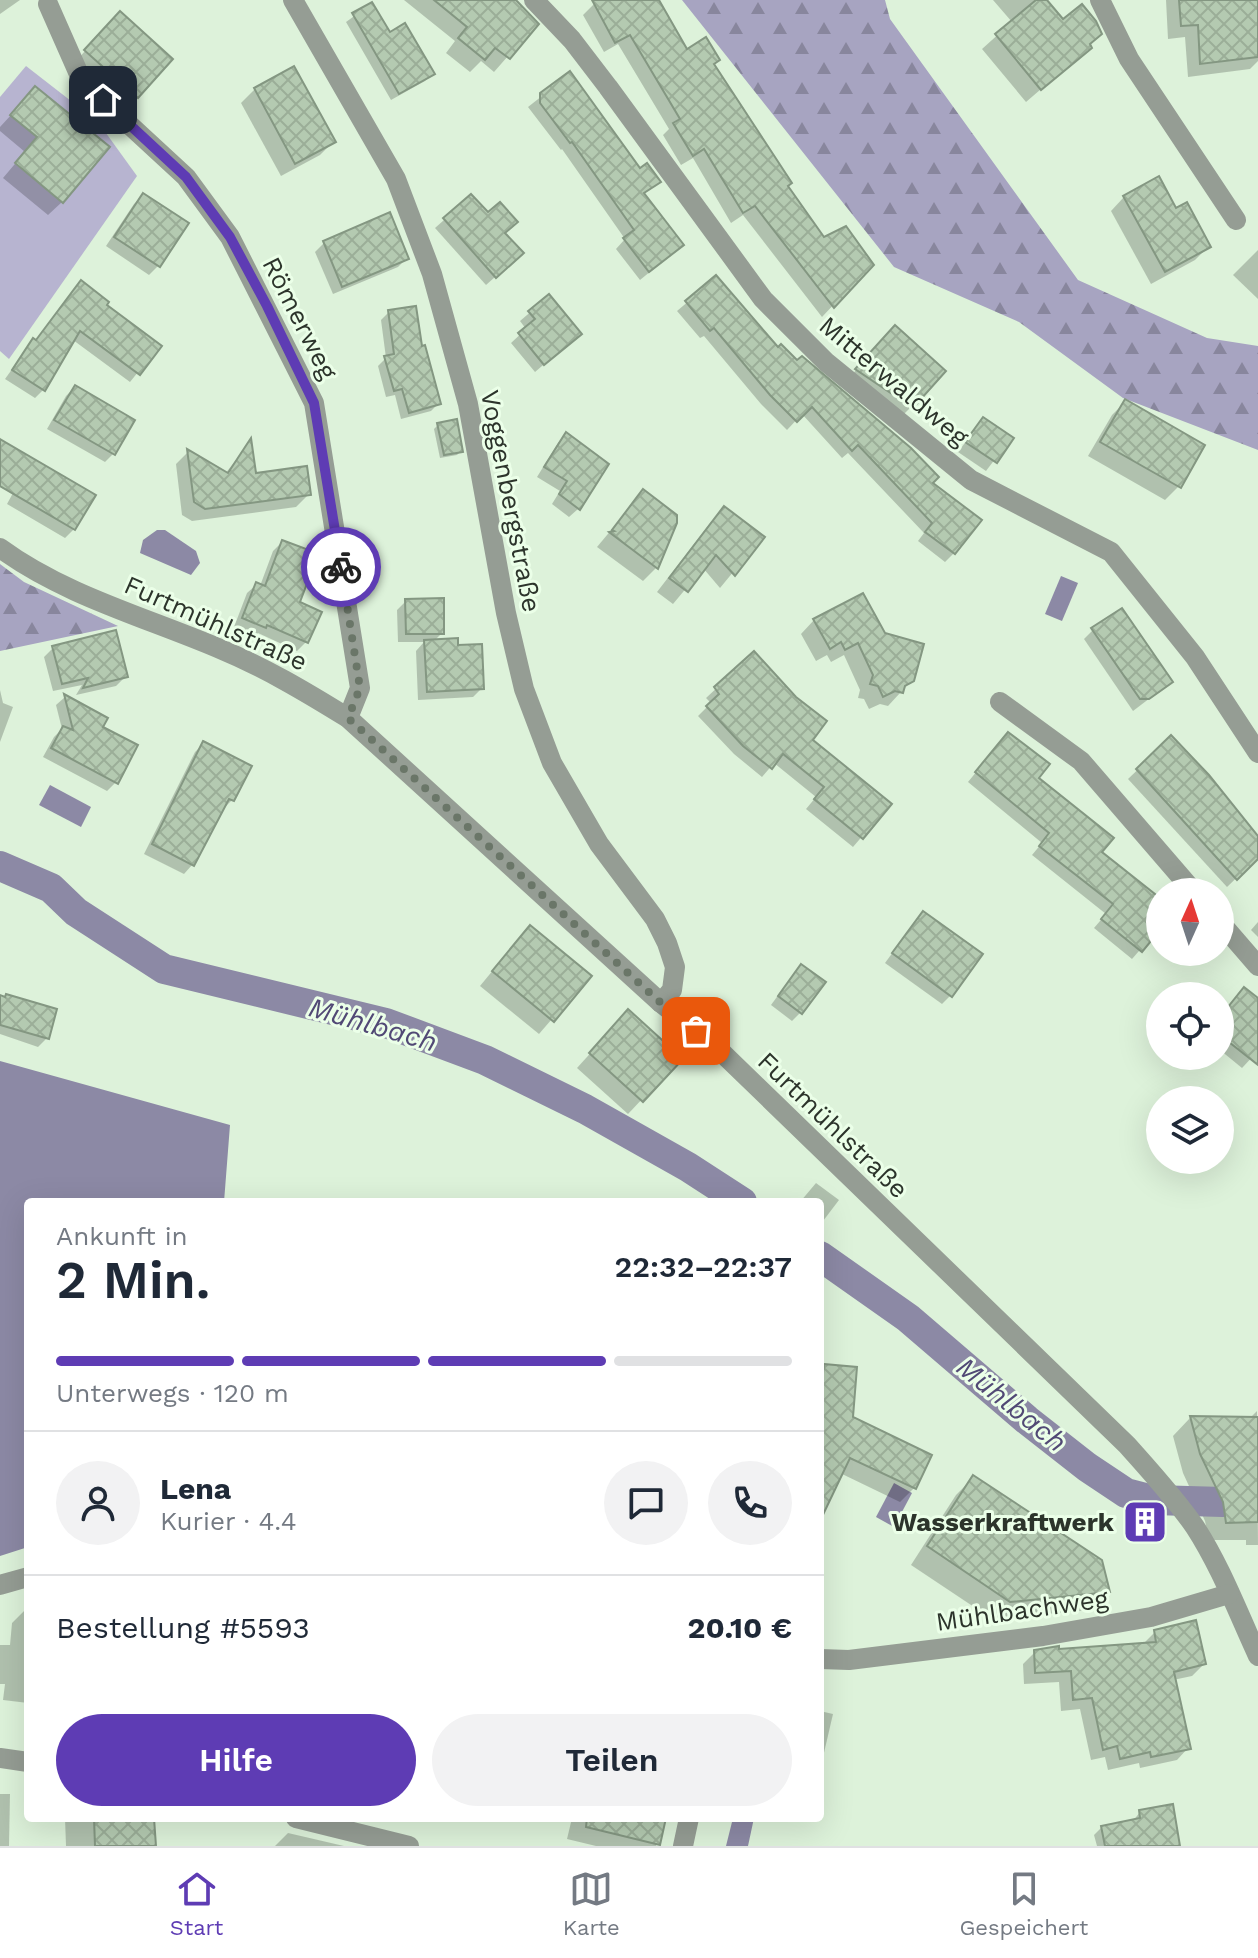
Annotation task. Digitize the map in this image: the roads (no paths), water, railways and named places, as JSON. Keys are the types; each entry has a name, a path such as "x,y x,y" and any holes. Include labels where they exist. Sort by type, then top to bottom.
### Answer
{"street":[{"name":"Voggenbergstraße","path":"293,0 396,179 432,274 468,404 506,613 524,689 552,763 599,844 655,919 667,943 675,967 672,990 661,1003"},
{"name":"Mitterwaldweg","path":"534,0 572,40 608,87 763,299 826,362 971,480 1111,552 1195,657 1258,753"},
{"path":"1100,0 1129,59 1236,220"},
{"name":"Römerweg","path":"48,4 82,81 186,177 230,237 314,403 360,688 348,718"},
{"name":"Furtmühlstraße","path":"0,548 21,564 76,590 241,658 297,686 348,718 661,1003 714,1045 1070,1389 1166,1488 1195,1528 1218,1567 1258,1656"},
{"path":"1000,702 1081,761 1182,878"},
{"path":"1234,938 1258,966"},
{"path":"0,1585 24,1578"},
{"name":"Mühlbachweg","path":"824,1659 849,1660 1043,1636 1151,1617 1229,1594"},
{"path":"0,1758 24,1761"},
{"path":"312,1822 409,1846"},
{"path":"683,1846 688,1822"}],"waterway":[{"name":"Mühlbach","path":"0,866 51,888 76,912 164,969 386,1023 485,1060 585,1109 736,1198"},
{"name":"Mühlbach","path":"824,1259 908,1318 1027,1420 1126,1493 1153,1500 1223,1502"}],"place":[{"name":"Wasserkraftwerk","path":"1145,1522"}]}
